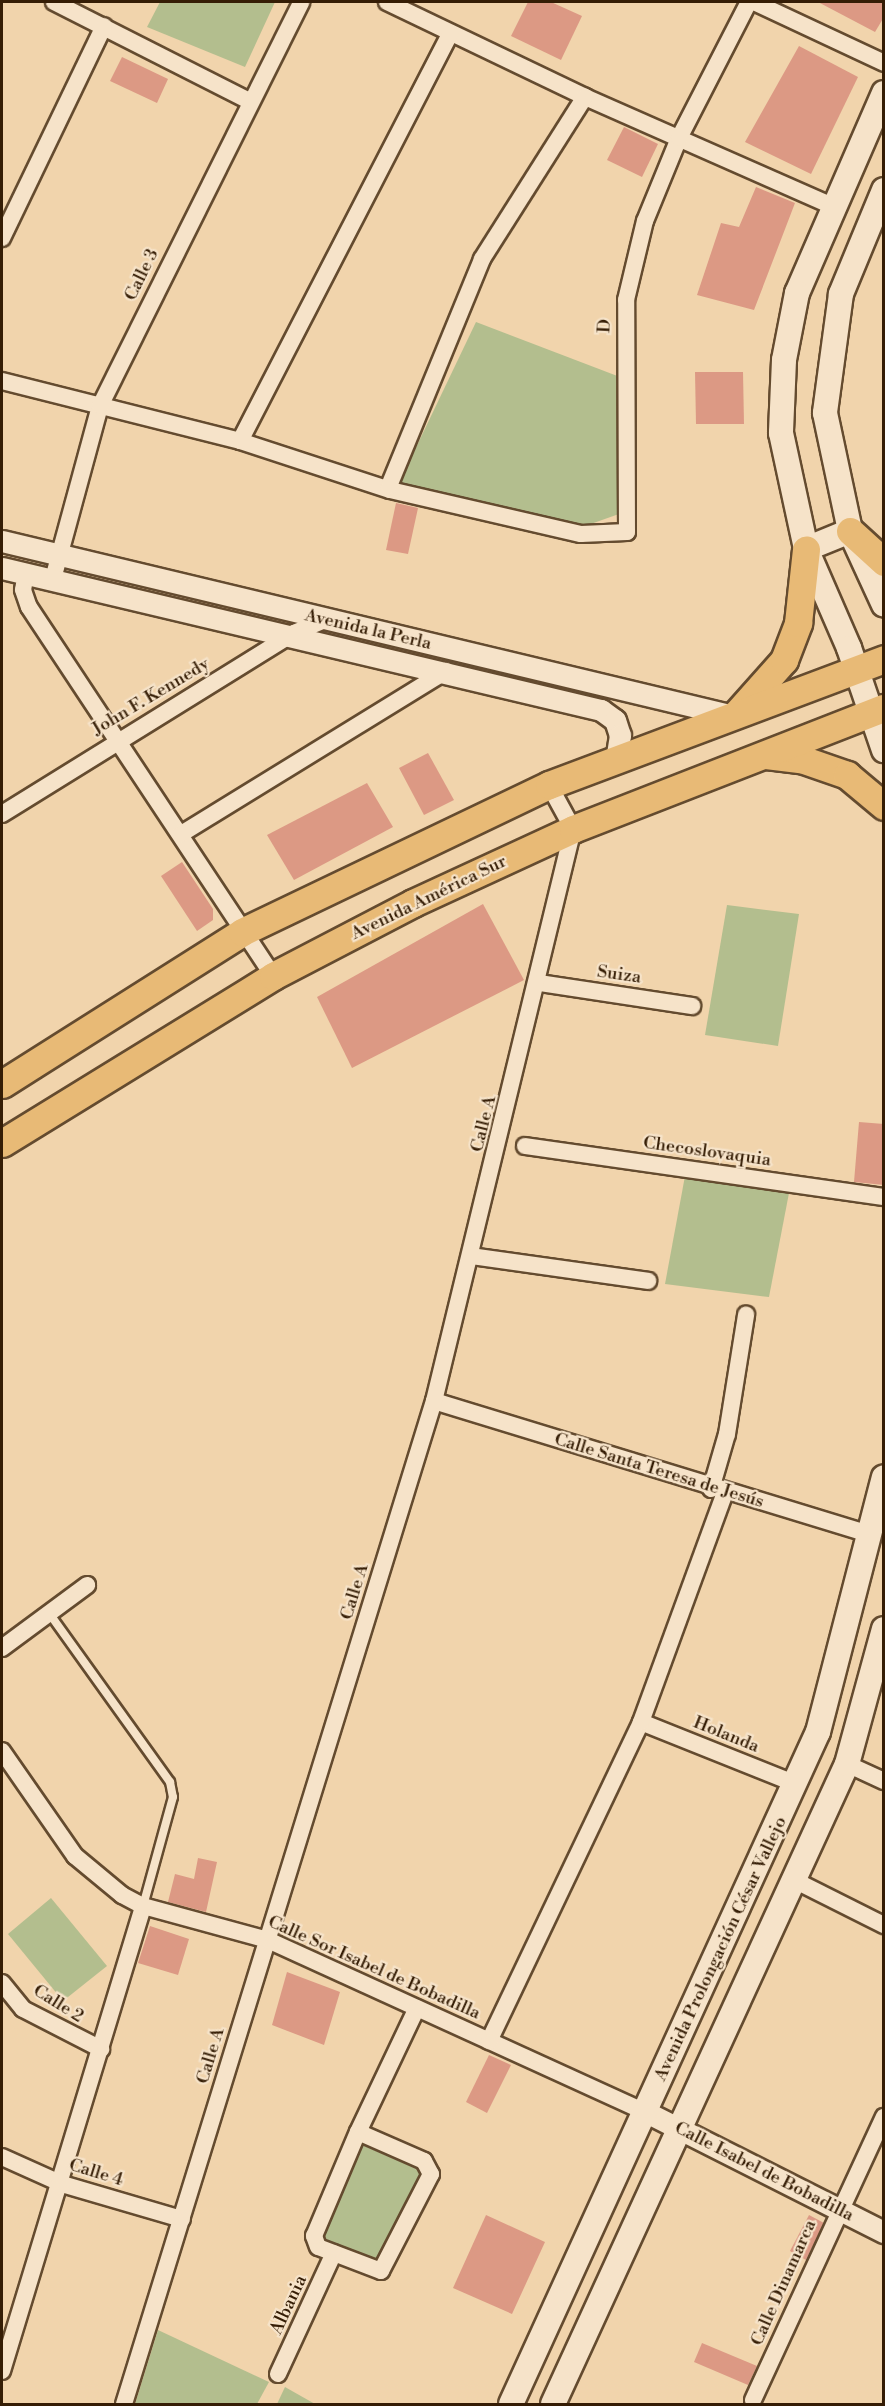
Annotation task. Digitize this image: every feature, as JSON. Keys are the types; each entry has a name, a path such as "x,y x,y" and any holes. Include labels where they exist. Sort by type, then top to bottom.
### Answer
{"main road":[{"path":"884,93 832,206 797,293 784,360 781,434 806,549 856,668 878,710 884,750"},
{"path":"884,190 841,294 830,350 825,413 850,531 884,605"},
{"path":"806,549 850,531"},
{"path":"850,531 884,562"},
{"path":"734,716 784,660 798,624 806,549"},
{"path":"2,1084 242,932 549,785 884,659"},
{"name":"Avenida América Sur","path":"2,1143 273,976 573,829 878,710"},
{"path":"761,754 801,759 847,775 884,806"},
{"name":"Avenida Prolongación César Vallejo","path":"511,2404 818,1732 876,1537 884,1477"},
{"name":"Avenida Prolongación César Vallejo","path":"553,2404 681,2130 847,1764 884,1629"}],"street":[{"path":"54,2 249,101"},
{"name":"Calle 3","path":"52,579 100,406 249,101 301,2"},
{"path":"387,2 585,97 832,206"},
{"path":"752,2 884,63"},
{"name":"D","path":"389,486 581,534 626,533 628,525 626,300 645,221 679,138 752,2"},
{"path":"2,238 105,26"},
{"path":"240,441 451,33"},
{"path":"2,381 240,441 389,486 482,259 585,97"},
{"name":"Avenida la Perla","path":"2,541 734,716"},
{"name":"Avenida la Perla","path":"2,568 294,633 601,710 615,720 620,735 616,760"},
{"path":"26,573 23,590 29,607 273,976"},
{"name":"John F. Kennedy","path":"2,814 117,740 294,633 325,620"},
{"path":"181,834 446,671"},
{"path":"549,785 573,829"},
{"name":"Calle A","path":"124,2404 434,1401 540,983 573,829"},
{"name":"Suiza","path":"540,983 692,1006"},
{"name":"Checoslovaquia","path":"525,1146 884,1197"},
{"path":"471,1256 648,1281"},
{"path":"489,2041 641,1722 718,1491 746,1315"},
{"name":"Calle Santa Teresa de Jesús","path":"434,1401 718,1491 876,1537"},
{"path":"2,1648 87,1585"},
{"name":"Holanda","path":"641,1722 796,1784"},
{"name":"Calle Sor Isabel de Bobadilla","path":"2,1751 75,1856 143,1906 268,1940 646,2112"},
{"path":"847,1764 884,1781"},
{"path":"794,1880 884,1925"},
{"path":"2,2371 62,2184 143,1906"},
{"name":"Calle 2","path":"2,1983 23,2009 101,2049"},
{"path":"358,2132 424,2161 431,2174 381,2271 318,2247 314,2236 358,2132 417,2008"},
{"name":"Calle Isabel de Bobadilla","path":"646,2112 837,2212 884,2232"},
{"name":"Calle Dinamarca","path":"753,2400 837,2212 884,2117"},
{"name":"Calle 4","path":"2,2157 62,2184 182,2219"},
{"name":"Albania","path":"278,2374 334,2253"}],"lane":[{"path":"49,1613 170,1782 173,1797 143,1906"}],"green space":[{"path":"160,2 275,2 245,67 147,27"},
{"path":"476,322 620,377 619,514 585,526 570,525 399,483"},
{"path":"727,905 799,914 778,1046 705,1035"},
{"path":"685,1176 789,1193 769,1297 665,1284"},
{"path":"51,1898 107,1966 63,2001 8,1934"},
{"path":"360,2144 422,2171 381,2262 322,2238"},
{"path":"158,2330 269,2382 257,2404 135,2404"},
{"path":"285,2387 315,2404 277,2404"}],"building":[{"path":"528,2 551,2 582,16 561,60 511,36"},
{"path":"818,2 884,2 884,17 875,32"},
{"path":"799,46 858,77 811,174 745,142"},
{"path":"122,57 168,79 157,103 110,81"},
{"path":"624,127 658,144 642,177 607,160"},
{"path":"756,187 795,203 754,310 697,295 721,223 739,227"},
{"path":"695,372 743,372 744,424 696,424"},
{"path":"396,503 418,508 408,554 386,550"},
{"path":"428,753 454,800 424,815 399,768"},
{"path":"367,783 393,827 294,880 267,835"},
{"path":"182,862 213,909 213,920 197,931 161,876"},
{"path":"483,904 524,980 352,1068 317,997"},
{"path":"859,1122 884,1124 884,1185 854,1182"},
{"path":"198,1858 217,1862 206,1912 168,1902 175,1874 194,1879"},
{"path":"150,1926 189,1939 178,1975 138,1963"},
{"path":"287,1972 340,1992 324,2045 272,2025"},
{"path":"489,2055 511,2065 487,2113 466,2102"},
{"path":"486,2215 545,2242 512,2314 453,2288"},
{"path":"809,2215 824,2223 806,2260 790,2251"},
{"path":"702,2343 757,2366 748,2385 694,2362"}]}
